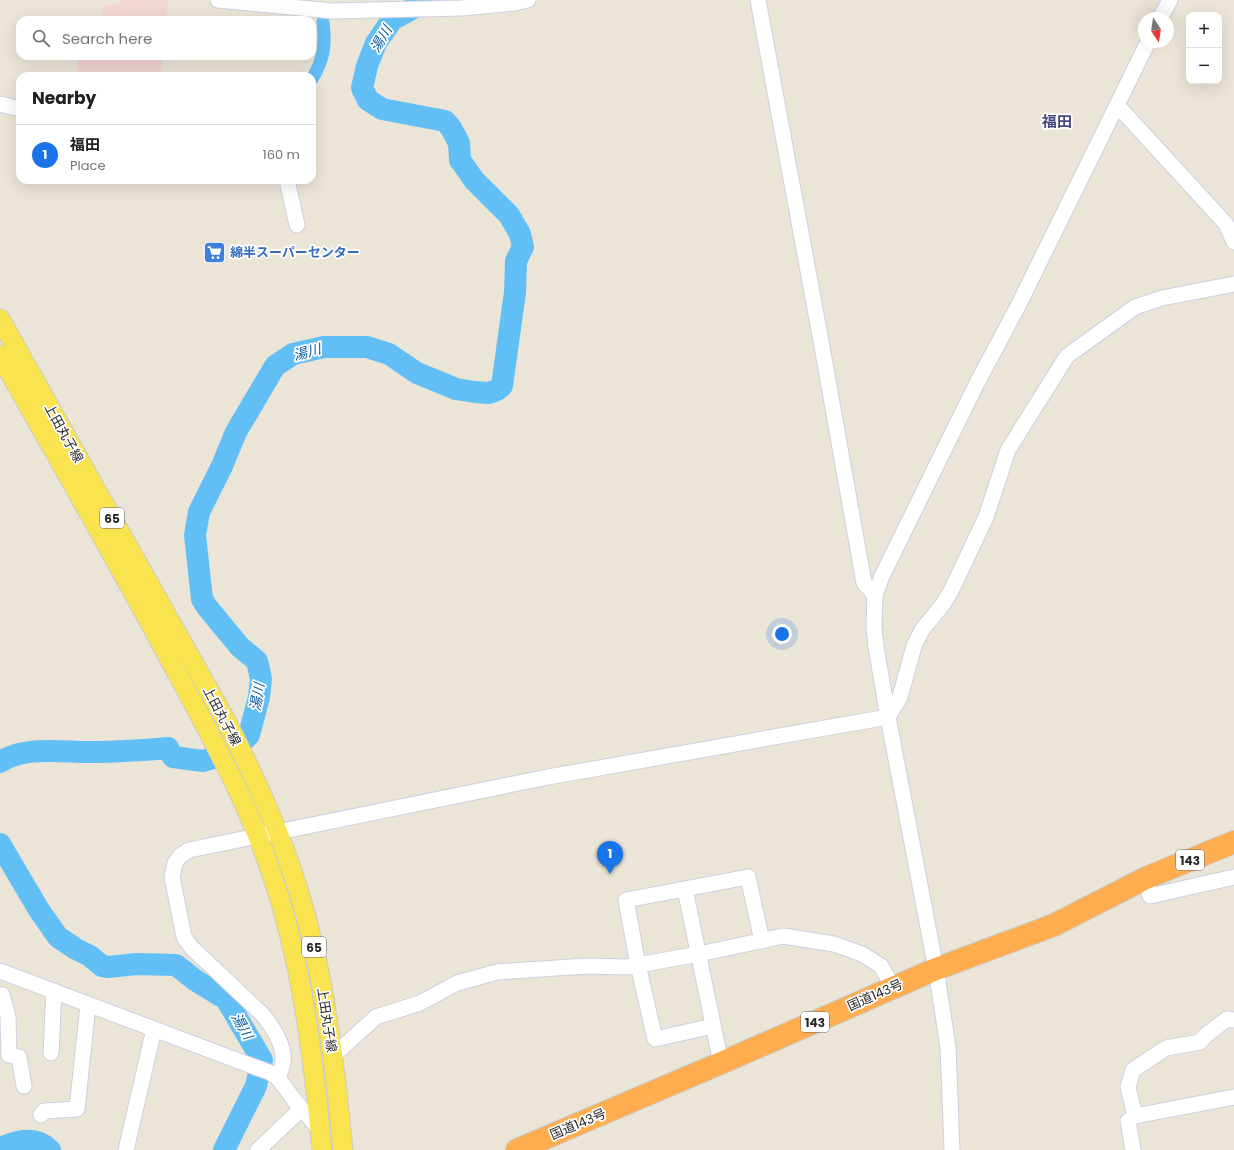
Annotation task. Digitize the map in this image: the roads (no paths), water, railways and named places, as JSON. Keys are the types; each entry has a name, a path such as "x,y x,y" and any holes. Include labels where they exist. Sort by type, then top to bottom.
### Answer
{"highway":[{"name":"国道143号","path":"516,1150 721,1063 936,969 1054,925 1146,878 1234,842"}],"main road":[{"name":"上田丸子線","path":"0,319 224,717 244,755 277,832 292,871 310,932 319,971 333,1056 343,1150"},
{"name":"上田丸子線","path":"0,355 139,602 207,728 243,799 258,836 279,895 300,981 310,1042 322,1150"}],"street":[{"path":"218,0 332,11 462,8 514,3 528,0"},
{"path":"758,0 864,583 875,595"},
{"path":"1163,12 1170,0"},
{"path":"952,1150 948,1047 936,969 876,647 874,626 875,595 882,576 969,399 1018,306 1145,48"},
{"path":"0,104 16,108"},
{"path":"1117,105 1226,224 1234,242"},
{"path":"288,184 298,225"},
{"path":"274,1075 283,1062 281,1047 273,1028 263,1015 190,947 184,937 172,877 175,863 180,856 189,850 548,777 888,717 900,697 914,646 922,630 943,604 951,591 986,517 1008,450 1067,356 1135,307 1162,298 1234,284"},
{"path":"713,1026 655,1039 638,964 626,900 748,877 762,941"},
{"path":"1146,878 1150,896 1234,877"},
{"path":"685,889 721,1063"},
{"path":"333,1056 376,1017 420,1003 457,983 497,972 586,966 627,966 699,954 784,936 834,944 862,954 881,966 893,987"},
{"path":"0,971 274,1075 320,1130"},
{"path":"51,1053 54,991"},
{"path":"0,994 2,995 8,1016 9,1055 19,1057 24,1086"},
{"path":"41,1115 44,1111 77,1109 88,1005"},
{"path":"1135,1116 1128,1087 1134,1070 1166,1048 1200,1042 1206,1035 1227,1019 1234,1020"},
{"path":"126,1150 154,1029"},
{"path":"1133,1150 1128,1121 1135,1116 1234,1097"},
{"path":"258,1150 302,1109"}],"waterway":[{"name":"湯川","path":"0,762 22,753 46,751 103,752 168,748 173,757 203,761 231,753 249,735 259,697 261,679 257,661 240,647 202,599 195,535 199,512 222,466 236,432 275,366 293,354 324,347 367,347 389,354 417,373 456,389 489,393 502,386 515,292 516,261 523,247 520,234 509,215 474,180 460,160 459,143 451,128 445,121 382,109 368,100 362,88 367,66 376,43 392,20 428,0"},
{"path":"316,72 322,58 324,45 323,22"},
{"name":"湯川","path":"0,844 39,910 58,937 90,956 102,966 109,967 136,964 176,965 195,980 226,999 262,1060 256,1086 224,1150"},
{"name":"湯川","path":"0,1148 13,1143 32,1141 38,1142 50,1150"}],"place":[{"name":"綿半スーパーセンター","path":"214,252"},
{"name":"福田","path":"610,874"}],"district":[{"name":"福田","path":"1057,121"}]}
